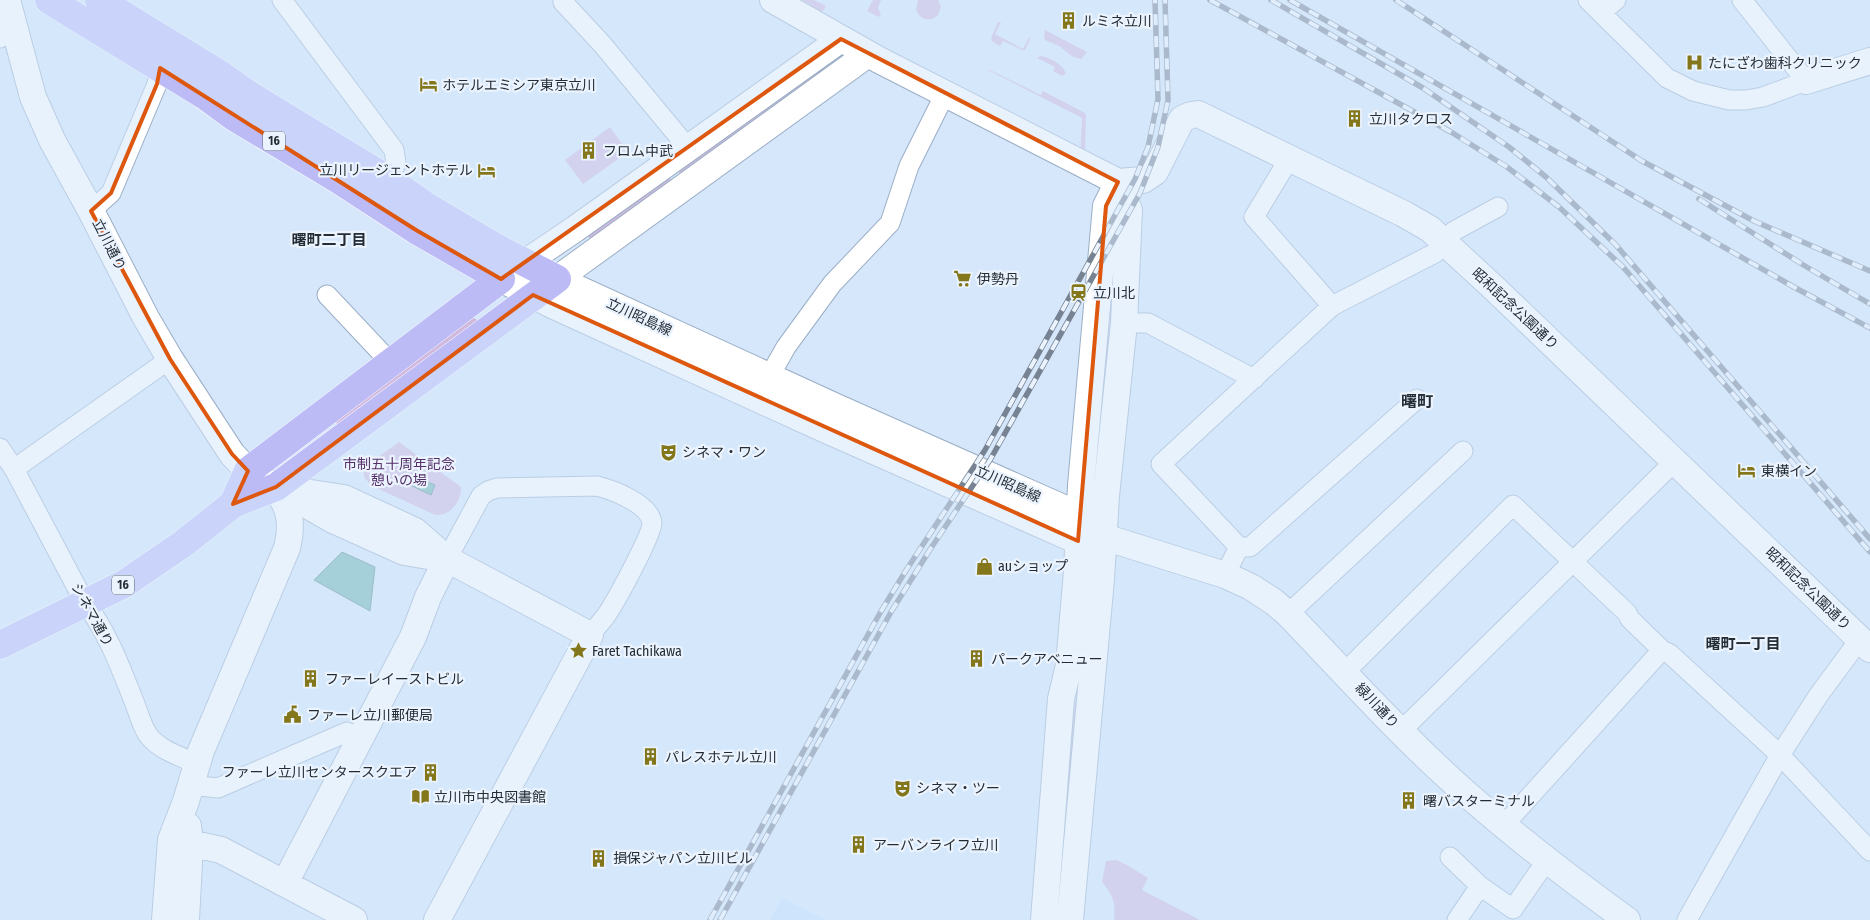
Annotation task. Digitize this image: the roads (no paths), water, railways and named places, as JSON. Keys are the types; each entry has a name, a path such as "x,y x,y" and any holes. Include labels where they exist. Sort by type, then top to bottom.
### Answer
{"main road":[{"name":"16","path":"0,645 124,584 184,543 233,504 276,488 556,279 426,206 389,180 251,96 222,75 166,57 49,0"},
{"name":"16","path":"99,0 166,57 416,230 502,279 248,471 233,504"}],"street":[{"name":"立川通り","path":"8,0 6,32 52,140 92,211 146,318 170,359 227,447 248,471 333,520 404,552 446,559 590,635"},
{"path":"282,0 394,150 396,163 389,180"},
{"path":"564,0 563,2 602,44 688,148"},
{"path":"773,0 868,54 1118,182 1129,210 1124,323 1106,496 1091,702 1070,920"},
{"path":"1594,6 1616,0"},
{"path":"1742,0 1806,81"},
{"path":"1594,6 1667,78 1693,91 1729,100 1763,97 1870,61"},
{"path":"502,279 841,39"},
{"path":"556,279 868,54"},
{"path":"92,211 112,193 157,84 166,57"},
{"path":"769,377 786,347 832,284 890,224 909,166 945,94"},
{"name":"昭和記念公園通り","path":"1118,182 1144,180 1155,172 1182,119 1198,114 1404,214 1430,229 1865,644"},
{"path":"1289,159 1254,217 1332,306"},
{"path":"1044,920 1061,700 1069,665 1079,515 1106,206 1118,182"},
{"path":"1417,399 1250,547 1239,547 1161,464 1332,306 1435,253 1454,231 1498,207"},
{"name":"立川昭島線","path":"502,279 533,296 850,441 1078,541"},
{"name":"立川昭島線","path":"556,279 769,377 1079,515 1104,537"},
{"path":"327,295 391,363"},
{"path":"1124,323 1148,324 1254,379"},
{"path":"14,468 170,359"},
{"name":"シネマ通り","path":"0,448 14,468 85,603 97,619 147,734 166,749 191,783 218,788 347,732 360,739"},
{"path":"1288,614 1463,450"},
{"path":"1401,731 1675,461"},
{"path":"285,883 413,637 428,597 446,559 481,496 497,488 597,486 611,489 643,507 649,515 652,523 646,541 606,616 590,635 438,920"},
{"path":"186,920 173,901 180,841 191,783 290,534 290,517 285,502 276,488"},
{"path":"1345,672 1513,505 1627,613 1630,619 1662,650 1670,654 1780,755 1868,846"},
{"path":"1078,541 1104,537"},
{"name":"緑川通り","path":"1104,537 1225,575 1251,587 1274,602 1450,779 1547,860 1628,920"},
{"path":"1225,575 1239,547"},
{"path":"1687,920 1780,755 1818,696 1865,644"},
{"path":"1504,825 1662,650"},
{"path":"180,841 221,850 354,920"},
{"path":"1450,857 1515,916 1547,860"},
{"path":"1457,920 1480,886"}],"railway":[{"path":"710,920 880,613 985,450 1135,179 1148,147 1158,99 1155,0"},
{"path":"720,920 891,612 990,460 1140,193 1158,147 1168,100 1165,0"},
{"path":"1210,0 1451,132 1507,167 1559,207 1623,267 1870,552"},
{"path":"1271,0 1423,88 1509,147 1546,177 1615,244 1870,539"},
{"path":"1290,0 1792,286 1870,328"},
{"path":"1396,0 1642,161 1754,221 1870,271"},
{"path":"1699,199 1805,266 1870,304"}],"place":[{"name":"ルミネ立川","path":"1068,21"},
{"name":"たにざわ歯科クリニック","path":"1694,63"},
{"name":"ホテルエミシア東京立川","path":"428,85"},
{"name":"立川タクロス","path":"1355,119"},
{"name":"フロム中武","path":"589,151"},
{"name":"立川リージェントホテル","path":"487,170"},
{"name":"伊勢丹","path":"963,279"},
{"name":"立川北","path":"1079,293"},
{"name":"シネマ・ワン","path":"668,452"},
{"name":"東横イン","path":"1747,471"},
{"name":"auショップ","path":"984,566"},
{"name":"Faret Tachikawa","path":"578,651"},
{"name":"パークアベニュー","path":"977,659"},
{"name":"ファーレイーストビル","path":"311,679"},
{"name":"ファーレ立川郵便局","path":"293,715"},
{"name":"パレスホテル立川","path":"651,757"},
{"name":"ファーレ立川センタースクエア","path":"431,772"},
{"name":"シネマ・ツー","path":"902,788"},
{"name":"立川市中央図書館","path":"420,797"},
{"name":"曙バスターミナル","path":"1409,801"},
{"name":"アーバンライフ立川","path":"859,845"},
{"name":"損保ジャパン立川ビル","path":"599,858"}],"district":[{"name":"曙町二丁目","path":"329,240"},
{"name":"曙町","path":"1417,401"},
{"name":"曙町一丁目","path":"1743,644"}],"park label":[{"name":"市制五十周年記念 憩いの場","path":"399,472"}]}
